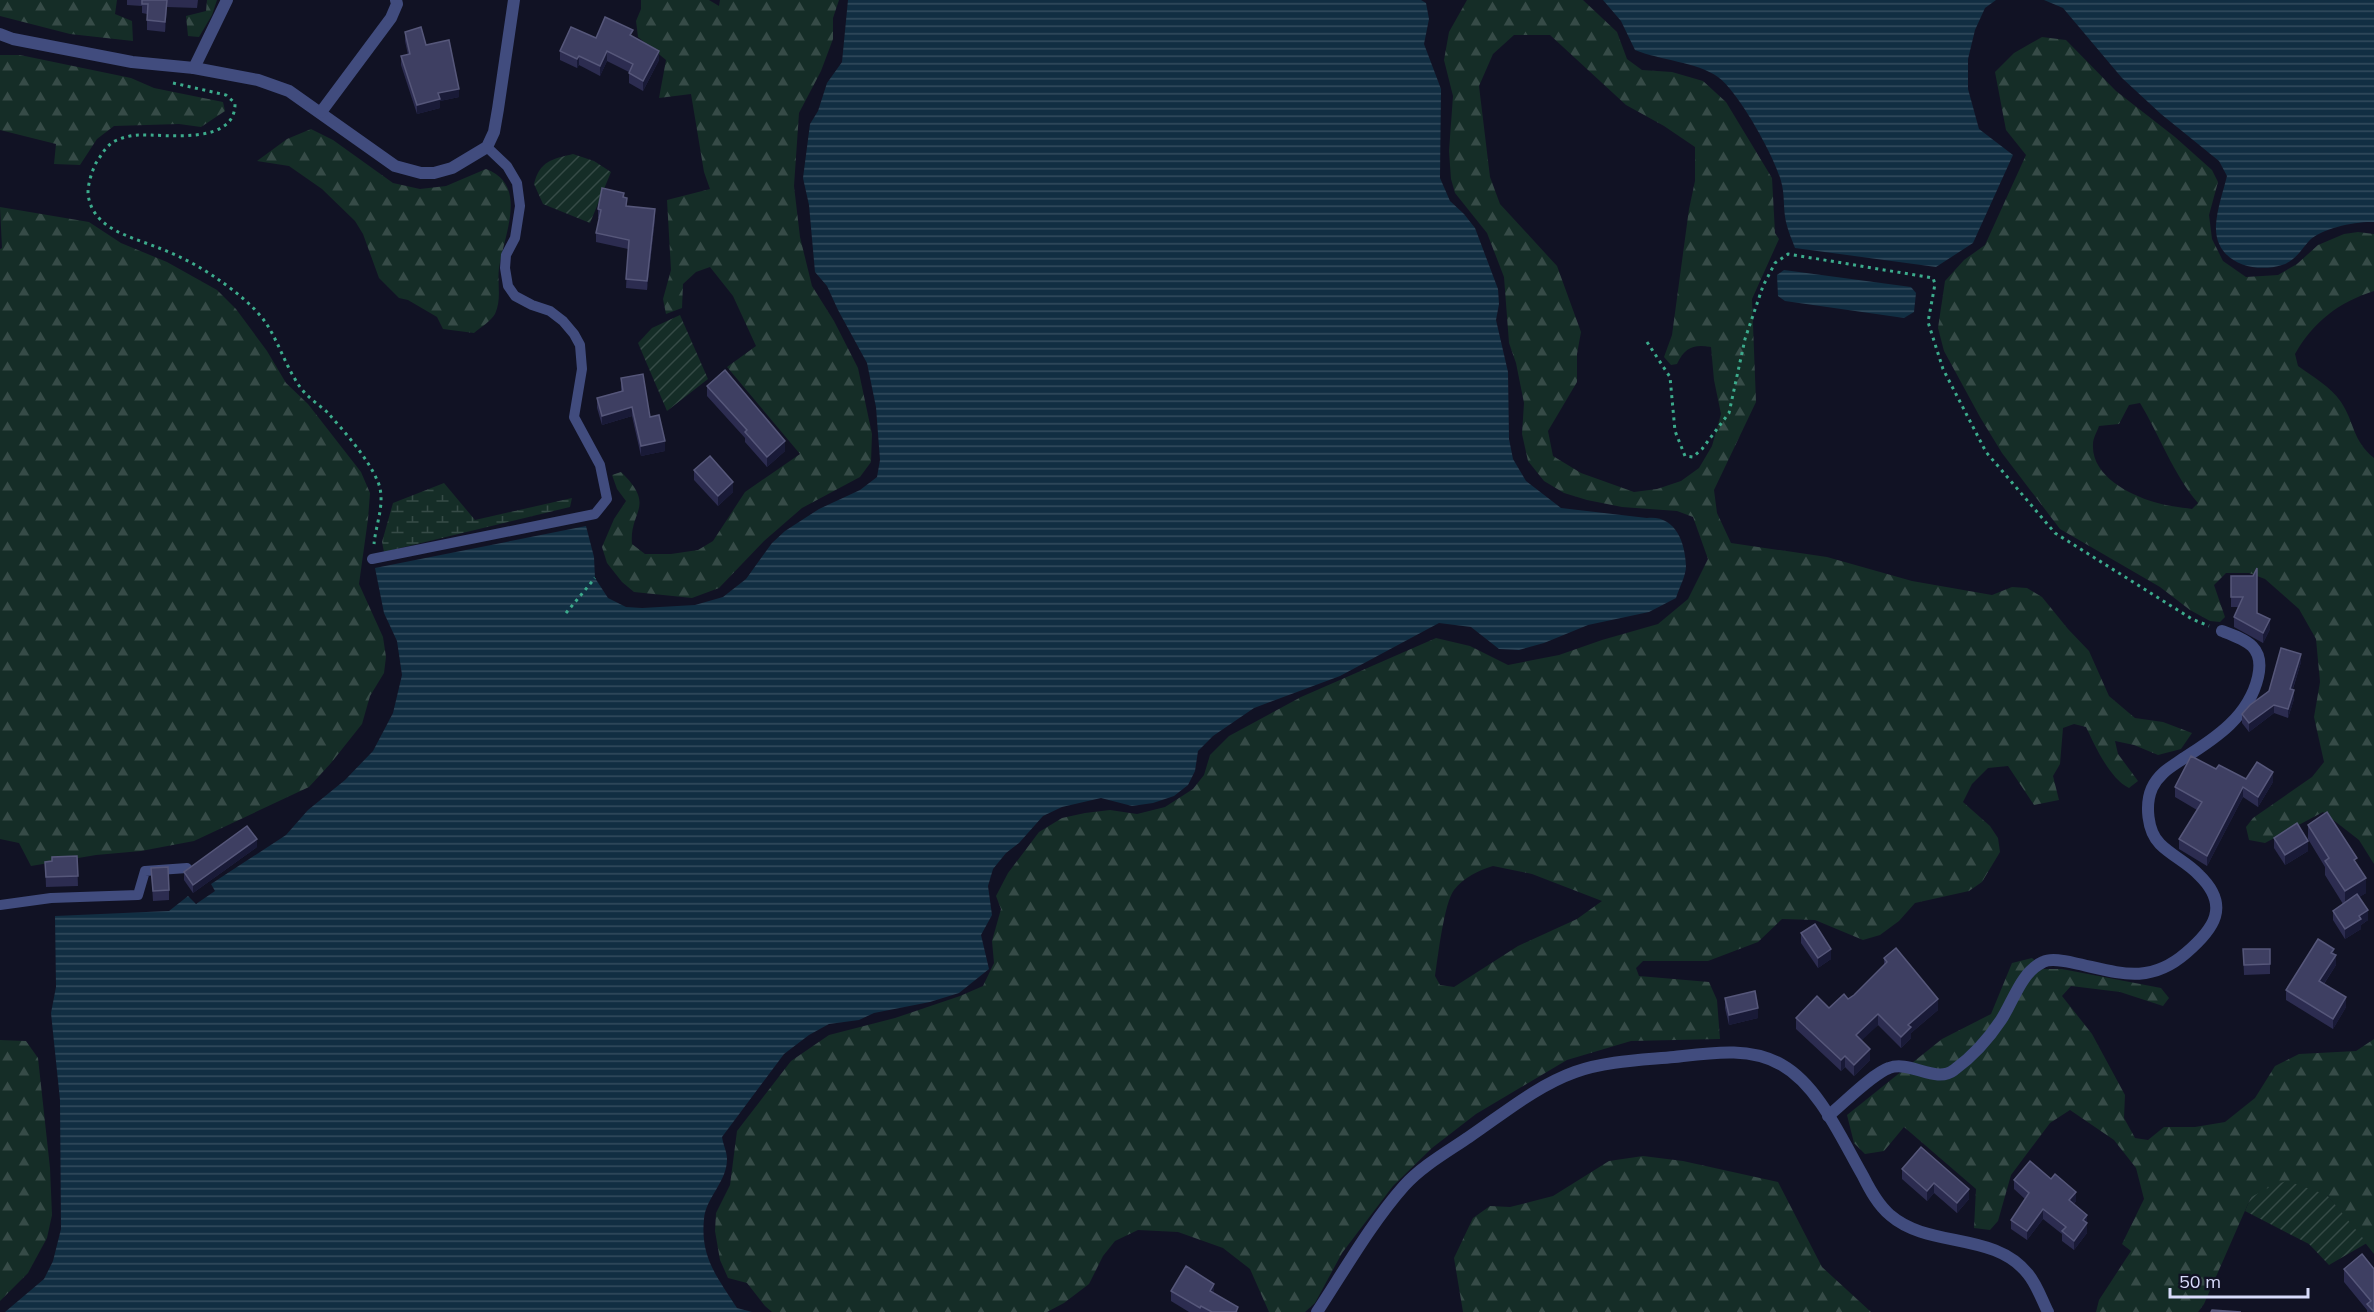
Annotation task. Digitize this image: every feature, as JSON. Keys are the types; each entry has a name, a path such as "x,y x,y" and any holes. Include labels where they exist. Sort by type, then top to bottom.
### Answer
{"street":[{"path":"194,68 226,0"},
{"path":"321,112 391,18 397,4 396,0"},
{"path":"0,34 13,39 132,62 230,74 279,87 321,112 395,166 421,173 434,173 452,168 487,147 494,132 514,0"},
{"path":"1828,1116 1889,1068 1907,1065 1936,1074 1952,1072 1970,1056 2000,1021 2028,973 2044,962 2063,961 2133,975 2151,974 2183,956 2215,921 2217,908 2210,889 2200,875 2158,842 2151,827 2148,807 2151,790 2159,774 2215,739 2247,708 2255,691 2260,666 2257,650 2244,639 2222,631"},
{"path":"1317,1312 1390,1203 1406,1184 1517,1104 1553,1081 1577,1071 1644,1059 1706,1053 1758,1055 1782,1064 1811,1091 1876,1200 1889,1215 1905,1226 1928,1234 1974,1243 1999,1251 2017,1263 2029,1275 2048,1312"}],"lane":[{"path":"372,560 595,514 606,499 600,465 573,417 582,369 580,345 563,321 550,311 515,296 508,286 505,268 506,255 515,238 520,206 517,183 507,166 487,147"},
{"path":"0,906 51,898 138,895 145,872 188,868"}],"path":[{"path":"173,83 226,95 235,103 235,112 229,121 203,135 137,135 116,140 104,149 92,170 88,193 92,206 99,219 120,234 160,248 198,266 220,281 265,322 302,389 351,441 377,482 382,500 372,560"},
{"path":"1647,342 1670,377 1675,431 1685,456 1693,457 1730,412 1745,339 1763,286 1775,263 1781,258 1788,254 1933,278 1935,284 1928,322 1943,369 1986,452 2055,533 2192,619 2222,631"},
{"path":"566,613 595,578"}],"green space":[{"path":"0,0 117,0 115,14 132,21 133,41 70,34 0,16"},
{"path":"207,0 217,0 212,15 199,37 188,36 186,16 206,11"},
{"path":"641,0 709,0 719,6 720,0 839,0 833,18 833,39 821,71 799,113 794,186 800,237 812,286 834,321 858,368 872,434 871,462 860,477 802,508 764,541 719,588 692,598 634,592 622,582 607,563 602,547 614,519 626,501 617,489 612,475 621,472 632,484 640,501 632,533 632,544 645,554 671,554 698,550 713,541 745,492 800,454 727,367 756,346 733,296 710,267 696,272 683,284 682,308 666,314 663,299 671,270 667,200 710,189 704,172 691,94 659,98 666,60 638,37 636,21 641,9"},
{"path":"1467,0 1583,0 1617,32 1627,59 1642,70 1672,72 1703,81 1726,102 1772,178 1775,233 1779,239 1752,299 1756,402 1714,490 1717,513 1731,543 1827,557 1912,581 1992,595 2012,587 2027,588 2042,597 2089,651 2109,696 2135,718 2163,722 2192,733 2181,749 2158,755 2134,745 2115,741 2118,754 2138,781 2129,788 2109,770 2086,727 2074,724 2063,728 2060,764 2053,776 2059,800 2034,805 2008,766 1988,768 1972,784 1963,802 1990,826 1998,838 2000,852 1982,882 1969,891 1915,903 1899,921 1880,935 1863,940 1815,920 1782,919 1758,942 1708,961 1643,961 1636,968 1639,976 1709,982 1717,1000 1720,1039 1631,1041 1567,1060 1476,1114 1432,1148 1393,1186 1342,1253 1315,1303 1305,1312 1269,1312 1250,1269 1223,1248 1178,1232 1138,1230 1115,1241 1103,1256 1089,1284 1064,1303 1047,1312 772,1312 747,1283 728,1278 720,1260 715,1231 716,1213 730,1185 737,1131 791,1061 829,1035 895,1018 983,986 994,963 992,941 1001,909 996,896 1008,873 1039,832 1062,818 1085,813 1110,810 1137,814 1165,807 1193,789 1204,775 1210,755 1229,736 1301,697 1436,638 1470,646 1508,665 1559,655 1658,624 1688,599 1708,559 1693,517 1677,511 1622,507 1564,493 1544,481 1528,461 1522,434 1524,403 1516,363 1509,343 1504,277 1487,233 1455,193 1451,179 1449,151 1453,96 1444,60 1449,32","holes":["1514,35 1550,35 1626,105 1664,126 1695,147 1695,181 1672,335 1664,357 1671,365 1677,364 1687,350 1700,346 1711,347 1714,380 1721,414 1712,446 1699,468 1681,481 1657,489 1634,492 1581,473 1553,456 1548,431 1577,382 1577,354 1581,332 1557,266 1500,204 1490,177 1479,86 1493,54","1493,866 1532,874 1602,901 1577,919 1518,946 1454,987 1440,985 1435,976 1450,897 1467,878"]},
{"path":"2042,37 2066,40 2116,91 2175,137 2212,170 2218,182 2209,215 2212,239 2223,261 2246,277 2278,275 2297,264 2318,245 2344,234 2358,232 2374,234 2374,291 2338,307 2310,332 2295,354 2298,366 2327,386 2337,396 2362,445 2374,458 2374,864 2359,840 2323,812 2265,843 2249,840 2246,827 2253,818 2312,777 2324,762 2314,717 2320,682 2316,639 2299,609 2265,579 2249,573 2226,573 2214,585 2225,617 2220,622 2210,621 2190,610 2160,587 2060,529 2002,453 1944,351 1938,328 1945,281 1964,260 1985,245 2026,155 2006,130 1995,72 2014,53","holes":["2140,403 2174,467 2198,503 2192,509 2159,503 2133,494 2113,482 2098,465 2093,444 2099,426 2119,424 2129,405"]},
{"path":"0,55 20,55 131,78 154,88 223,102 225,111 201,127 179,124 114,126 97,139 80,165 54,164 56,144 0,130"},
{"path":"311,129 333,140 393,183 420,189 446,186 486,169 499,176 507,186 510,212 499,268 498,303 495,314 488,322 474,333 443,329 437,317 408,300 399,298 379,278 363,234 355,221 322,189 289,166 257,161 287,139"},
{"path":"573,154 594,161 611,172 590,223 543,204 534,184 540,170 548,162"},
{"path":"0,207 89,222 121,243 167,262 217,290 236,309 267,351 286,383 308,404 361,472 370,493 359,584 383,637 386,657 384,673 370,696 362,724 309,787 194,841 141,851 96,855 31,866 19,843 0,839 0,249 2,248"},
{"path":"680,315 708,379 667,411 638,343 652,328"},
{"path":"444,483 475,520 572,498 570,507 384,552 382,542 393,503"},
{"path":"2032,958 2044,969 2062,969 2161,988 2169,998 2163,1006 2120,992 2071,986 2062,996 2092,1034 2125,1095 2124,1118 2135,1138 2148,1140 2164,1127 2195,1127 2225,1122 2255,1098 2275,1066 2299,1054 2356,1051 2374,1039 2374,1254 2327,1195 2251,1197 2204,1304 2198,1312 2096,1312 2099,1300 2131,1251 2122,1244 2144,1199 2136,1168 2114,1140 2070,1110 2050,1123 2011,1175 1998,1221 1990,1230 1974,1228 1976,1189 1904,1127 1884,1151 1865,1154 1854,1143 1847,1115 1942,1039 1991,1014 2012,963"},
{"path":"0,1040 26,1041 38,1058 50,1168 52,1215 47,1238 28,1273 0,1301"},
{"path":"1643,1156 1683,1161 1778,1182 1822,1267 1871,1312 1463,1312 1454,1258 1473,1218 1490,1206 1510,1207 1553,1196 1609,1161"},
{"path":"2287,1181 2327,1195 2367,1243 2329,1265 2309,1244 2245,1211 2251,1197"}],"water":[{"path":"848,0 1421,0 1426,3 1429,19 1424,44 1441,89 1440,178 1450,201 1475,228 1498,289 1499,304 1496,320 1508,372 1509,439 1513,459 1526,481 1561,508 1657,518 1671,525 1681,539 1686,566 1676,598 1649,612 1588,625 1544,643 1519,650 1499,649 1471,627 1439,623 1340,676 1254,708 1213,736 1198,751 1195,771 1188,785 1174,796 1153,803 1132,806 1101,798 1062,807 1043,816 993,869 988,886 992,915 981,935 989,969 959,993 930,1002 874,1013 859,1020 829,1024 809,1035 784,1054 722,1137 727,1156 726,1167 706,1211 703,1233 705,1245 717,1277 737,1308 752,1312 5,1312 44,1279 53,1261 61,1229 60,1100 51,1013 56,987 55,916 169,911 188,896 196,904 215,891 211,884 286,835 308,810 345,780 373,751 393,713 402,675 397,641 384,613 375,568 586,526 594,557 595,578 608,598 626,607 695,605 723,597 746,579 772,543 785,531 819,509 860,490 877,477 880,460 876,407 867,363 827,286 815,272 809,205 803,178 810,124 818,111 827,83 842,62"},
{"path":"1603,0 1996,0 1985,8 1975,30 1968,59 1968,89 1979,129 2013,155 1973,243 1936,267 1795,248 1786,222 1782,186 1777,170 1755,125 1735,96 1718,77 1709,72 1635,50 1621,21"},
{"path":"2044,0 2374,0 2374,222 2349,224 2322,232 2309,241 2294,258 2282,265 2259,268 2237,262 2228,256 2221,248 2217,238 2216,225 2227,176 2219,161 2161,114 2122,78 2063,8"},
{"path":"1784,270 1911,287 1916,293 1914,312 1904,318 1785,301 1778,296 1777,275"}],"building":[{"path":"142,0 167,0 165,22 147,20 148,4 142,4"},
{"path":"605,17 633,30 630,35 659,51 643,81 629,73 633,64 607,51 600,66 579,56 577,59 560,51 571,27 596,38"},
{"path":"421,27 426,45 449,40 459,89 438,93 440,99 417,105 401,56 410,54 405,32"},
{"path":"602,188 624,193 623,197 627,198 626,206 655,209 647,281 626,279 629,240 596,233 601,210 598,209"},
{"path":"725,370 785,441 767,457 745,432 747,430 707,386"},
{"path":"643,374 650,417 659,415 665,441 641,446 632,407 602,416 597,398 623,391 621,378"},
{"path":"710,456 733,482 718,496 694,470"},
{"path":"2257,568 2257,613 2270,619 2263,633 2234,617 2243,597 2231,597 2231,576 2253,576"},
{"path":"2281,648 2301,654 2290,689 2294,690 2288,709 2274,705 2249,723 2242,714 2269,691"},
{"path":"2191,756 2216,769 2219,765 2246,779 2257,762 2273,772 2258,797 2243,787 2207,856 2179,839 2202,802 2175,787"},
{"path":"2327,812 2357,858 2354,860 2366,878 2345,891 2325,861 2329,858 2308,825"},
{"path":"2297,823 2308,841 2285,855 2274,838"},
{"path":"247,826 257,839 193,885 184,872"},
{"path":"77,856 78,876 46,877 45,862 52,861 52,857"},
{"path":"168,867 169,890 153,891 151,868"},
{"path":"2357,894 2368,910 2359,916 2361,919 2345,929 2333,911"},
{"path":"1815,924 1831,949 1818,958 1801,933"},
{"path":"2318,939 2334,949 2331,953 2336,955 2319,981 2346,997 2333,1019 2286,990"},
{"path":"1896,948 1938,999 1908,1025 1911,1027 1901,1037 1878,1014 1856,1035 1870,1049 1854,1065 1845,1056 1841,1060 1796,1018 1817,996 1829,1008 1844,994 1848,999 1854,995 1887,962 1884,958"},
{"path":"2243,949 2270,949 2270,964 2244,965"},
{"path":"1755,991 1758,1008 1729,1015 1725,998"},
{"path":"1921,1147 1969,1189 1957,1203 1934,1183 1927,1191 1902,1169"},
{"path":"2030,1161 2051,1179 2055,1174 2076,1192 2069,1200 2087,1215 2083,1220 2087,1223 2074,1241 2062,1231 2066,1227 2043,1209 2027,1231 2011,1220 2029,1193 2014,1180"},
{"path":"2362,1254 2374,1269 2374,1312 2367,1304 2371,1301 2344,1269"},
{"path":"1186,1266 1214,1284 1210,1291 1238,1307 1236,1312 1212,1312 1201,1306 1200,1308 1171,1291"},
{"path":"2212,1310 2241,1312 2211,1312"}]}
